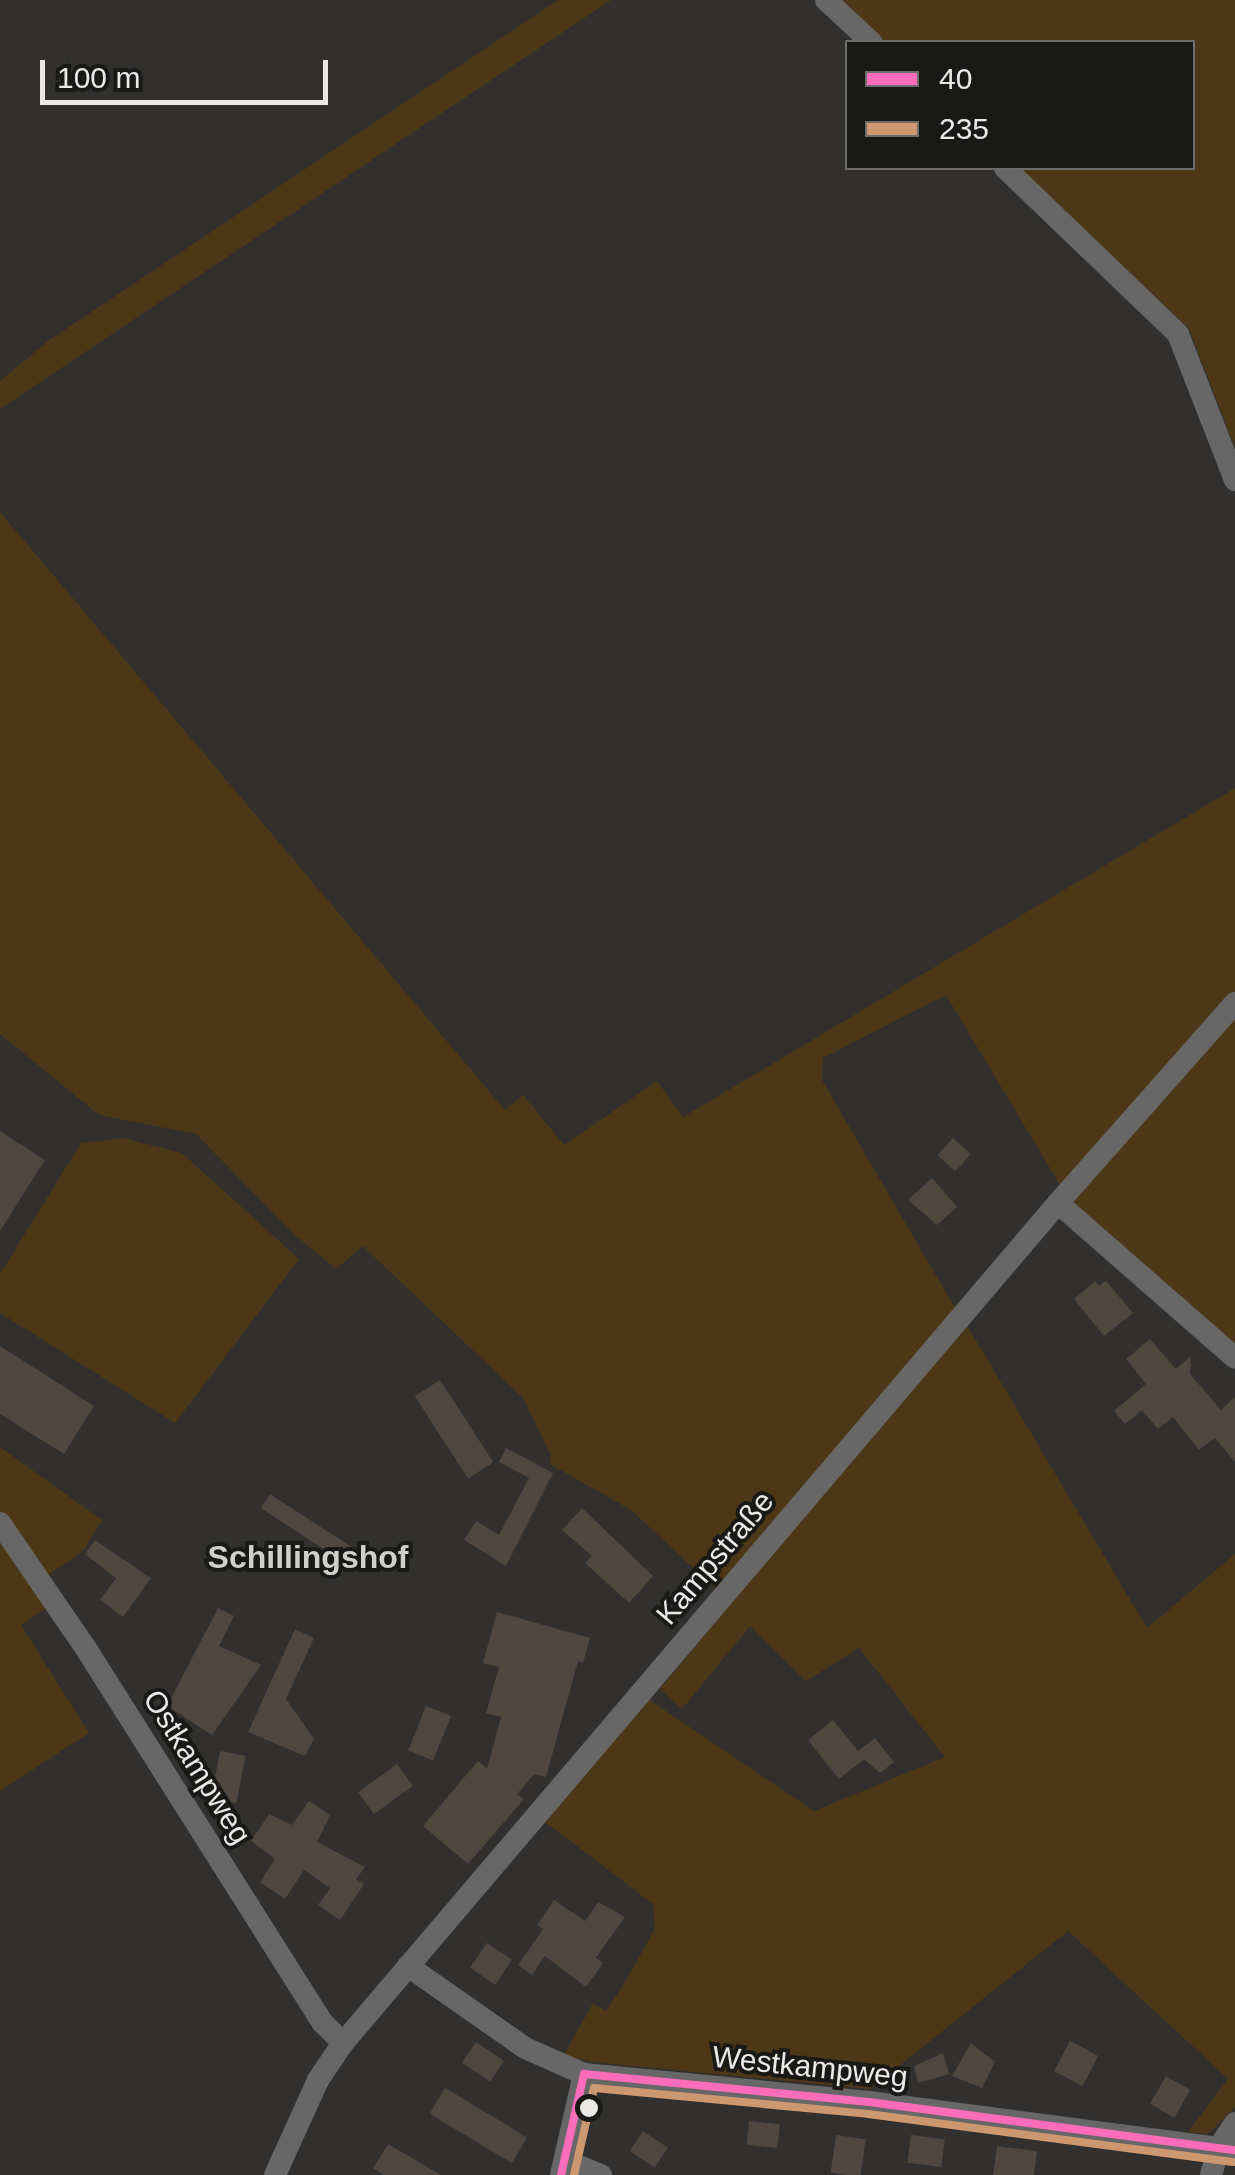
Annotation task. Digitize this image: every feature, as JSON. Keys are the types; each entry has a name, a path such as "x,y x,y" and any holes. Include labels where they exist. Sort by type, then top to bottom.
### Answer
{"street":[{"path":"826,0 870,40"},
{"path":"1006,170 1178,334 1235,480"},
{"name":"Kampstraße","path":"275,2175 318,2080 342,2043 1058,1202 1235,1003"},
{"path":"1058,1202 1235,1358"},
{"name":"Ostkampweg","path":"0,1523 86,1647 322,2022 342,2043"},
{"name":"Westkampweg","path":"408,1966 525,2048 584,2074 869,2102 1227,2149"},
{"path":"584,2074 564,2168 601,2175"},
{"path":"1211,2175 1227,2149 1235,2123"}],"shaded area":[{"path":"558,0 611,0 0,409 0,381 48,341"},
{"path":"839,0 1235,0 1235,448 1189,328 1020,170 1195,170 1195,40 882,40"},
{"path":"0,512 505,1110 523,1095 564,1145 657,1081 683,1117 1235,788 1235,991 1060,1185 946,995 823,1058 822,1080 955,1308 717,1590 631,1510 550,1464 551,1456 523,1398 363,1246 336,1269 296,1236 196,1134 99,1115 0,1034"},
{"path":"1235,1017 1235,1354 1063,1207"},
{"path":"123,1138 182,1153 299,1259 175,1423 0,1313 0,1274 81,1143"},
{"path":"965,1322 1147,1628 1235,1554 1235,2107 1208,2134 1188,2132 1228,2079 1068,1931 870,2089 593,2062 564,2055 593,2003 606,2011 627,1979 655,1928 653,1904 544,1821 648,1699 814,1811 945,1757 859,1648 806,1681 750,1626 682,1709 660,1689"},
{"path":"0,1447 102,1520 82,1552 47,1576 0,1512"},
{"path":"0,1529 51,1605 21,1625 89,1733 0,1791"}],"building":[{"path":"0,1131 45,1160 0,1231"},
{"path":"953,1138 971,1154 955,1171 938,1155"},
{"path":"932,1178 957,1207 937,1225 908,1200"},
{"path":"1095,1281 1099,1286 1106,1281 1133,1313 1104,1336 1074,1299"},
{"path":"1150,1339 1176,1369 1191,1356 1190,1374 1221,1410 1235,1397 1235,1462 1215,1438 1199,1450 1173,1417 1158,1429 1142,1410 1125,1424 1114,1411 1146,1384 1126,1359"},
{"path":"0,1346 94,1406 64,1454 0,1414"},
{"path":"440,1380 493,1462 468,1479 415,1396"},
{"path":"506,1448 553,1473 506,1566 464,1540 476,1521 499,1535 529,1478 499,1462"},
{"path":"270,1494 365,1556 356,1570 261,1508"},
{"path":"582,1508 653,1576 629,1603 585,1563 592,1556 562,1530"},
{"path":"95,1540 151,1578 123,1617 100,1600 116,1578 85,1554"},
{"path":"218,1608 234,1616 219,1646 261,1665 212,1735 167,1706"},
{"path":"497,1612 590,1638 583,1663 578,1661 546,1777 534,1774 517,1794 524,1799 468,1864 423,1826 478,1761 487,1769 501,1717 486,1713 499,1667 483,1663"},
{"path":"295,1629 314,1638 286,1699 314,1739 305,1756 248,1732"},
{"path":"426,1706 451,1716 433,1761 408,1751"},
{"path":"833,1720 858,1751 875,1738 894,1762 880,1773 864,1759 839,1779 808,1740"},
{"path":"220,1751 246,1756 236,1803 211,1798"},
{"path":"397,1764 413,1786 374,1814 358,1792"},
{"path":"309,1801 330,1815 317,1842 365,1867 356,1879 364,1884 340,1920 318,1905 330,1888 304,1870 285,1899 260,1882 275,1859 251,1841 269,1814 292,1825"},
{"path":"554,1900 585,1921 598,1902 625,1917 596,1958 603,1963 586,1987 545,1956 532,1975 518,1965 543,1929 537,1925"},
{"path":"487,1943 512,1960 495,1985 470,1968"},
{"path":"1070,2041 1098,2056 1082,2086 1054,2071"},
{"path":"476,2042 504,2061 490,2082 462,2063"},
{"path":"971,2043 995,2062 982,2088 952,2076"},
{"path":"943,2053 949,2074 918,2083 914,2066"},
{"path":"1166,2076 1190,2090 1174,2118 1150,2104"},
{"path":"445,2088 527,2137 512,2163 430,2114"},
{"path":"749,2121 780,2124 777,2148 746,2145"},
{"path":"643,2131 668,2148 654,2168 630,2151"},
{"path":"836,2135 866,2139 861,2175 831,2173"},
{"path":"911,2135 945,2139 941,2167 908,2163"},
{"path":"388,2144 441,2175 384,2175 373,2168"},
{"path":"997,2146 1037,2151 1034,2175 993,2175"}],"transit line":[{"name":"40","path":"584,2074 869,2102 1235,2150"},
{"name":"40","path":"561,2175 584,2074"},
{"name":"235","path":"574,2175 594,2088 868,2114 1233,2162"}],"district":[{"name":"Schillingshof","path":"308,1557"}]}
